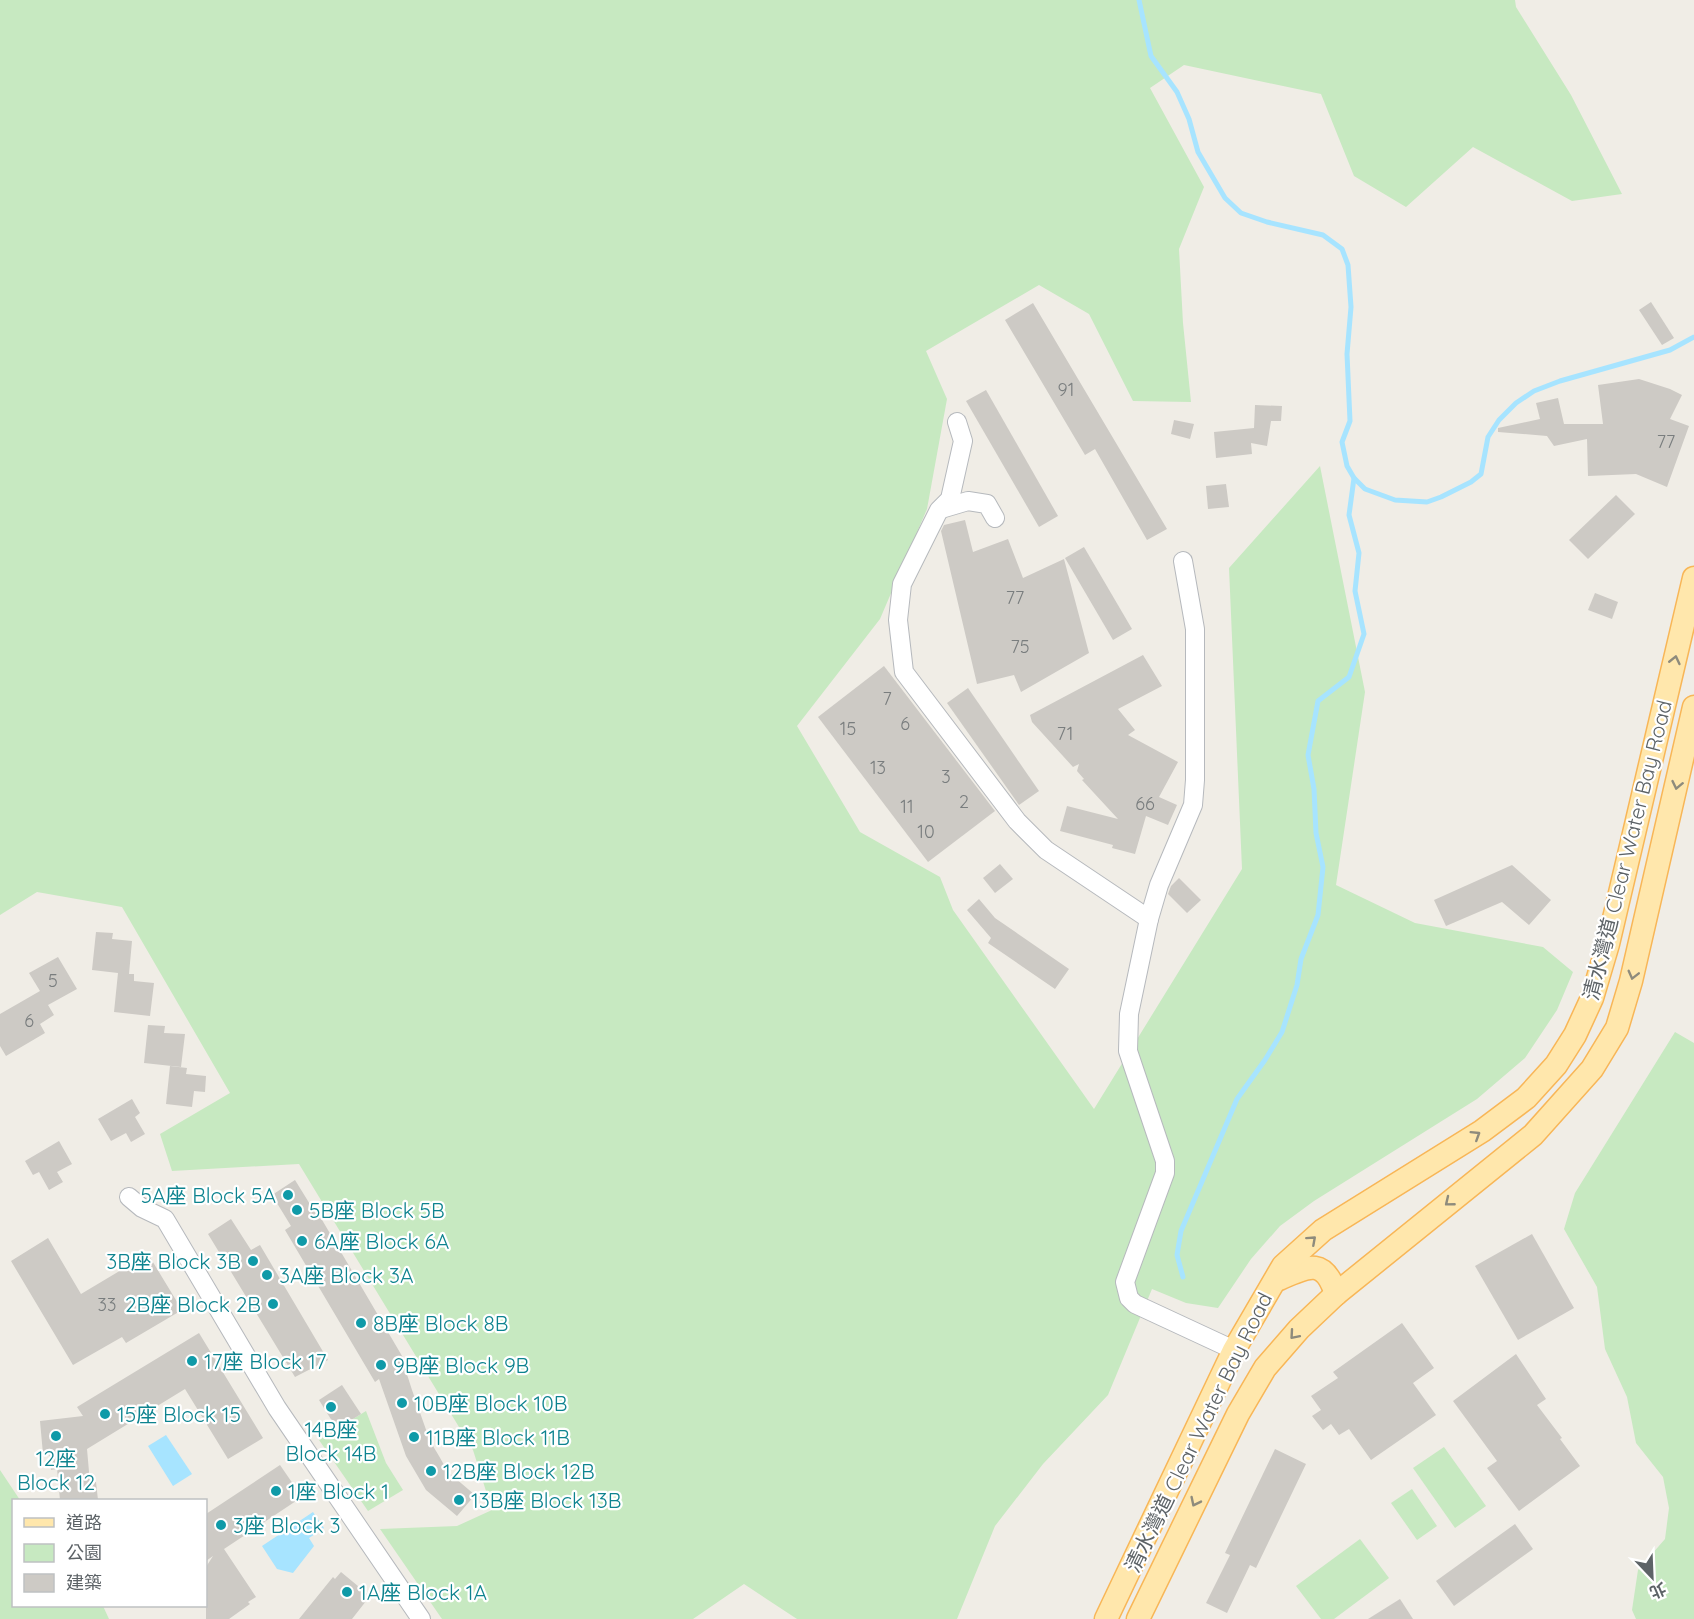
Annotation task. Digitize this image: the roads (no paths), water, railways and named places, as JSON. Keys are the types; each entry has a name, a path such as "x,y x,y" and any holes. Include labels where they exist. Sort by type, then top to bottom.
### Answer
{"main road":[{"name":"清水灣道 Clear Water Bay Road","path":"1106,1619 1234,1350 1283,1266 1323,1230 1506,1115 1542,1081 1566,1051 1584,1018 1603,963 1694,578"},
{"name":"清水灣道 Clear Water Bay Road","path":"1138,1619 1238,1413 1265,1368 1299,1329 1336,1294 1533,1135 1592,1069 1617,1028 1631,981 1694,707"},
{"path":"1272,1282 1307,1266 1319,1268 1331,1281 1336,1294"}],"street":[{"path":"957,422 963,441 950,499 939,510 902,584 898,621 904,672 1024,829 1046,850 1149,919"},
{"path":"939,510 968,501 987,504 995,518"},
{"path":"1183,561 1195,629 1196,780 1193,805 1159,885 1149,919 1129,1014 1128,1051 1165,1161 1165,1173 1125,1282 1129,1298 1135,1304 1234,1350"},
{"path":"129,1197 142,1208 165,1219 277,1408 420,1619"}],"water":[{"path":"166,1435 192,1474 173,1486 148,1446"},
{"path":"313,1512 324,1528 309,1538 314,1546 293,1573 277,1569 262,1546"}],"waterway":[{"path":"1139,0 1151,56 1177,92 1189,119 1198,152 1225,198 1241,213 1267,222 1323,235 1342,249 1348,265 1351,307 1347,354 1350,421 1342,442 1347,466 1354,478 1365,489 1395,500 1427,502 1441,497 1471,482 1481,474 1488,437 1499,420 1516,403 1534,391 1560,381 1670,350 1694,337"},
{"path":"1183,1277 1177,1255 1181,1231 1237,1099 1282,1032 1297,985 1301,959 1318,915 1323,867 1316,833 1314,789 1308,755 1318,701 1349,677 1364,634 1355,591 1359,553 1349,515 1354,478"}],"place":[{"name":"5A座 Block 5A","path":"288,1195"},
{"name":"5B座 Block 5B","path":"297,1210"},
{"name":"6A座 Block 6A","path":"302,1241"},
{"name":"3B座 Block 3B","path":"253,1261"},
{"name":"3A座 Block 3A","path":"267,1275"},
{"name":"2B座 Block 2B","path":"273,1304"},
{"name":"8B座 Block 8B","path":"361,1323"},
{"name":"17座 Block 17","path":"192,1361"},
{"name":"9B座 Block 9B","path":"381,1365"},
{"name":"10B座 Block 10B","path":"402,1403"},
{"name":"14B座 Block 14B","path":"331,1407"},
{"name":"15座 Block 15","path":"105,1414"},
{"name":"12座 Block 12","path":"56,1436"},
{"name":"11B座 Block 11B","path":"414,1437"},
{"name":"12B座 Block 12B","path":"431,1471"},
{"name":"1座 Block 1","path":"276,1491"},
{"name":"13B座 Block 13B","path":"459,1500"},
{"name":"3座 Block 3","path":"221,1525"},
{"name":"1A座 Block 1A","path":"347,1592"}]}
